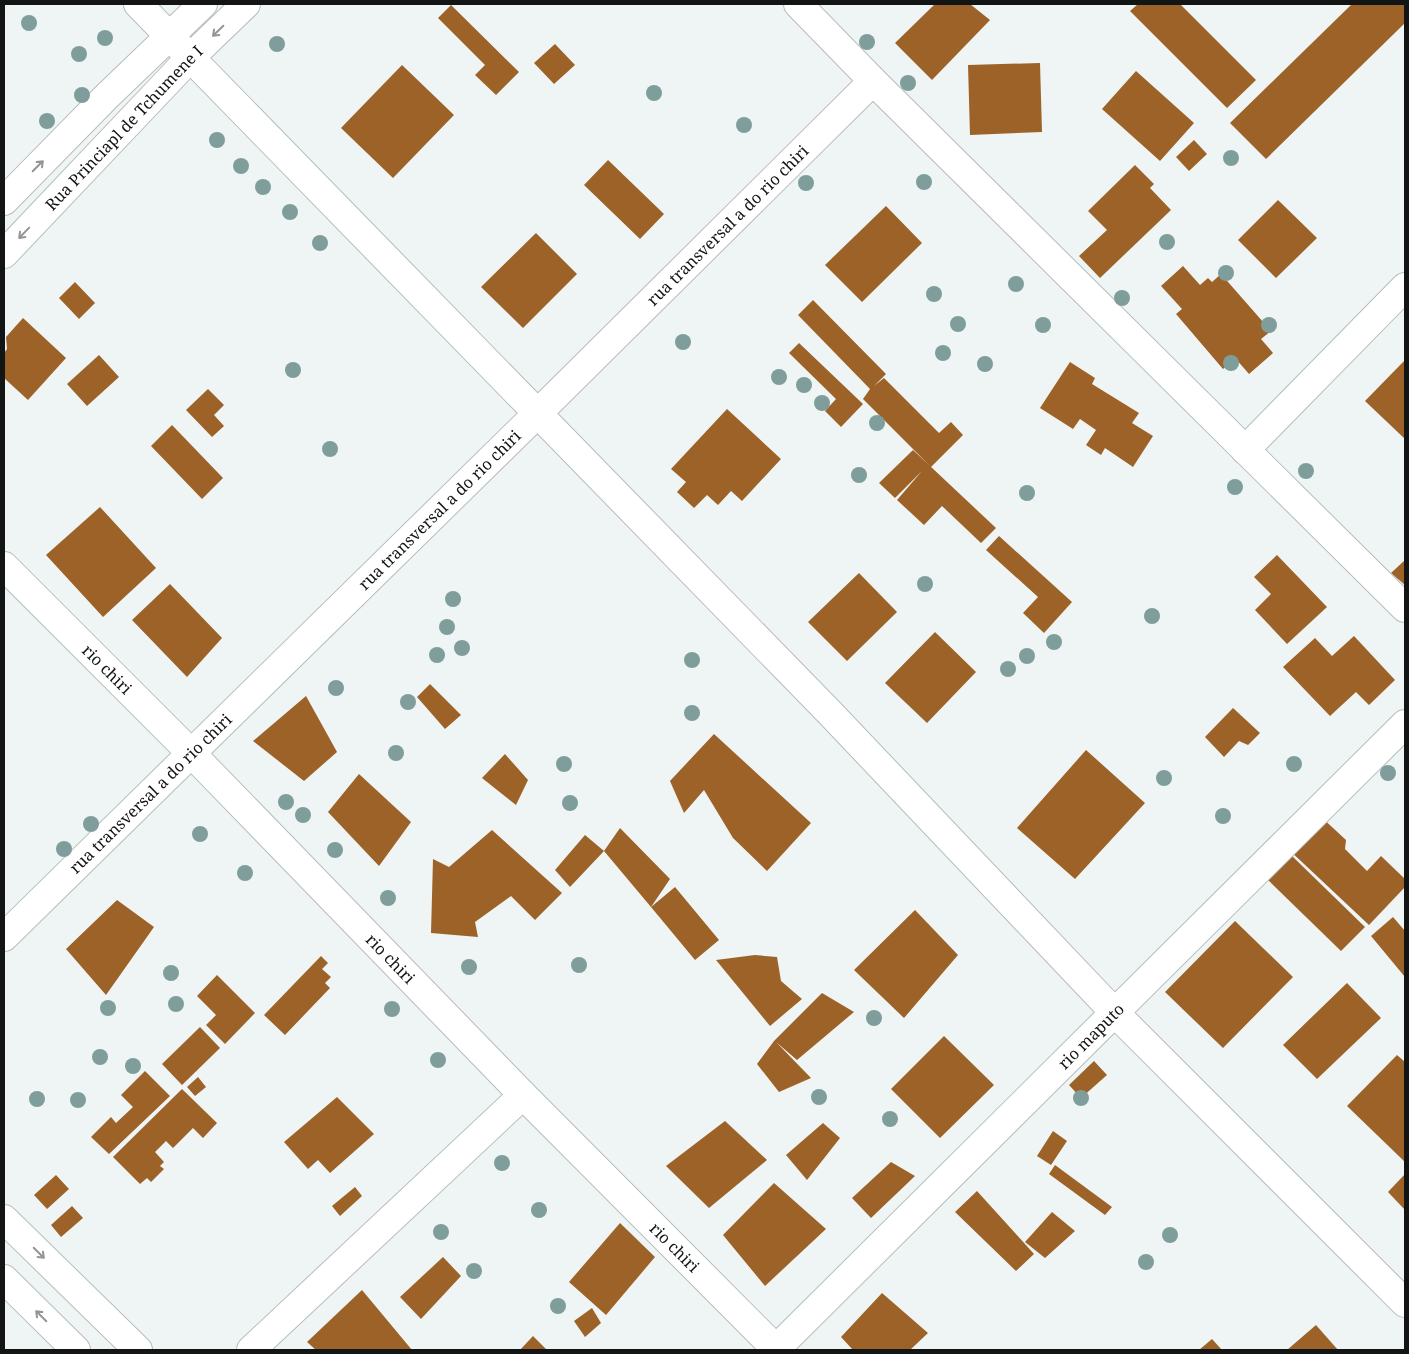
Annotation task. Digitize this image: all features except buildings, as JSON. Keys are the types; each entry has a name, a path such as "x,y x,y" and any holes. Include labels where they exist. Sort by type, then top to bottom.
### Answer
{"street":[{"path":"138,4 831,714 1115,1013 1405,1303"},
{"name":"Rua Princiapl de Tchumene I","path":"4,201 106,97 203,4"},
{"name":"Rua Princiapl de Tchumene I","path":"4,254 190,58 246,4"},
{"path":"798,4 1405,608"},
{"name":"rua transversal a do rio chiri","path":"4,937 874,81"},
{"path":"1245,450 1405,287"},
{"name":"rio chiri","path":"4,566 191,753 523,1095 777,1350"},
{"name":"rio maputo","path":"777,1350 1405,724"},
{"path":"250,1350 523,1095"},
{"path":"4,1219 138,1350"},
{"path":"4,1279 76,1350"}]}
